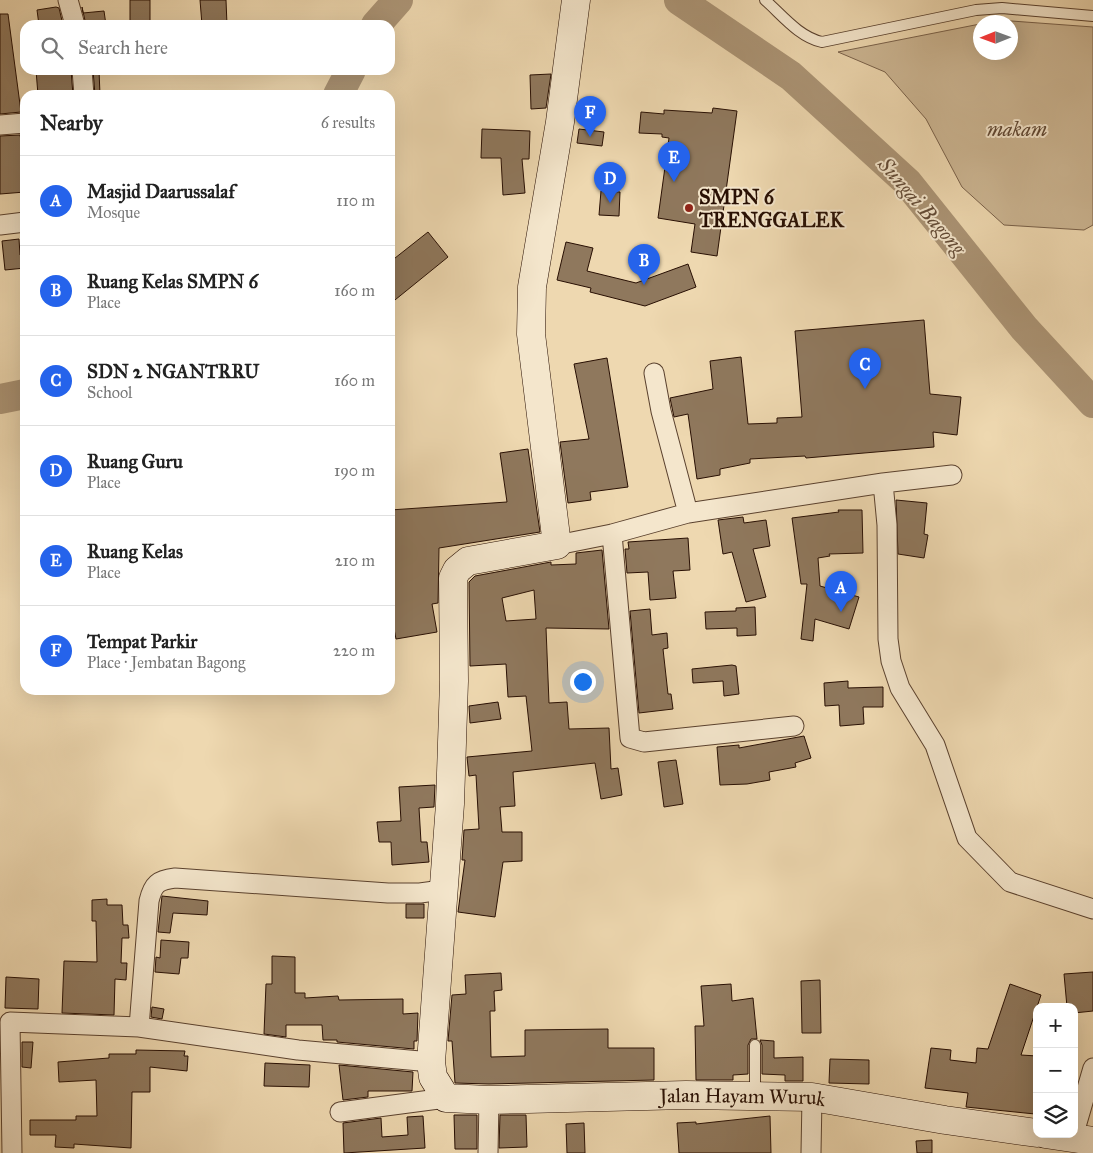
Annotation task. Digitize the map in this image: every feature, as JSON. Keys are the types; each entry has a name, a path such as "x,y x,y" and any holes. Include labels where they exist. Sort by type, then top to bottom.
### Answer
{"street":[{"path":"68,0 74,20"},
{"path":"556,545 531,334 531,311 532,287 560,122 576,0"},
{"path":"82,75 84,90"},
{"path":"0,125 20,123"},
{"path":"0,225 20,223"},
{"path":"654,373 688,513"},
{"path":"340,1112 446,1098 433,1077 431,1062 452,751 453,578 456,570 468,561 612,534 688,513 883,483 952,476"},
{"path":"883,483 887,525 888,639 891,661 900,688 935,745 967,838 1010,882 1093,909"},
{"path":"612,534 630,738 644,742 794,726"},
{"path":"139,1027 149,901 153,886 162,879 175,878 388,893 420,893 442,890"},
{"path":"12,1153 5,1021 139,1027 298,1050 431,1062"},
{"path":"1077,1140 1093,1068"},
{"name":"Jalan Hayam Wuruk","path":"446,1098 489,1100 686,1095 812,1097 945,1120 1033,1132"},
{"path":"811,1153 812,1097"},
{"path":"488,1153 489,1100"}],"lane":[{"path":"765,0 795,28 812,40 822,42 976,10 1002,8 1093,16"},
{"path":"755,1045 755,1096"}],"green space":[{"name":"makam","path":"1018,21 1093,27 1093,225 1084,230 1004,225 962,187 926,119 885,72 838,52 973,25 973,60 1018,60"}],"building":[{"path":"130,0 150,0 150,20 130,20"},
{"path":"200,0 226,0 227,20 202,20"},
{"path":"59,8 62,20 38,20 37,10"},
{"path":"104,11 105,20 85,20 83,13"},
{"path":"0,14 8,14 20,112 0,114"},
{"path":"551,74 546,108 531,109 530,75"},
{"path":"36,75 71,75 73,90 38,90"},
{"path":"93,75 99,75 100,90 95,90"},
{"path":"713,108 737,111 717,256 691,252 695,224 658,218 669,138 662,137 662,134 639,133 641,112 664,114 664,110 712,113"},
{"path":"482,129 530,131 529,159 522,159 525,193 503,195 501,158 481,158"},
{"path":"579,129 604,132 602,146 577,143"},
{"path":"20,135 20,192 0,194 0,136"},
{"path":"601,191 620,192 619,216 599,215"},
{"path":"428,232 448,257 395,300 395,258"},
{"path":"19,239 20,268 5,270 2,241"},
{"path":"566,242 593,248 587,271 636,283 688,264 696,287 645,306 590,292 591,288 557,280"},
{"path":"924,320 930,394 961,397 957,435 933,432 934,447 806,458 805,456 750,459 750,463 720,469 720,475 697,479 688,414 674,417 670,398 713,389 710,361 741,357 748,424 777,423 777,418 802,417 795,331"},
{"path":"607,358 628,487 590,492 591,500 568,503 560,442 589,439 574,364"},
{"path":"528,449 540,532 439,548 438,603 432,604 437,632 396,639 395,510 507,502 500,453"},
{"path":"896,500 927,503 924,534 928,535 924,558 898,554"},
{"path":"838,510 862,510 863,553 829,554 830,556 818,558 820,586 859,597 849,629 815,619 813,641 801,639 807,584 801,584 792,518 839,512"},
{"path":"743,517 744,523 766,520 770,546 753,549 766,597 746,602 732,552 723,554 718,520"},
{"path":"688,538 690,570 673,571 676,598 650,600 648,572 627,573 625,549 629,549 628,542"},
{"path":"602,550 609,629 546,628 549,703 567,702 569,729 609,728 611,769 618,768 622,795 601,799 595,763 513,772 515,806 500,807 502,832 522,832 522,861 503,862 495,917 458,912 465,860 462,860 464,830 479,829 476,775 469,776 467,757 532,751 526,696 508,697 506,664 470,666 469,582 475,576 551,562 551,565 576,564 576,553","holes":["534,590 536,619 506,621 502,598"]},
{"path":"755,607 756,635 737,636 737,628 706,629 705,612 736,611 736,608"},
{"path":"650,609 652,635 667,633 668,648 663,649 668,694 671,694 673,709 639,713 630,611"},
{"path":"736,666 739,694 724,696 723,681 693,683 692,669"},
{"path":"848,681 848,688 883,687 883,707 863,707 864,724 840,726 839,705 825,706 824,683"},
{"path":"498,702 501,719 470,723 469,706"},
{"path":"804,736 811,758 795,763 796,767 769,772 770,780 747,784 720,785 717,747 739,745 739,748"},
{"path":"676,760 683,804 664,807 658,762"},
{"path":"435,785 434,807 419,808 421,842 427,842 429,862 392,865 391,842 379,842 377,822 401,821 399,787"},
{"path":"162,896 208,901 207,915 173,913 170,933 158,932"},
{"path":"107,899 107,905 122,905 123,925 128,925 129,938 122,938 121,963 127,963 126,980 115,979 114,1015 62,1013 64,961 97,962 96,921 92,921 92,900"},
{"path":"406,904 424,904 424,918 406,918"},
{"path":"161,940 189,942 188,958 181,958 179,974 155,972 156,957 160,958"},
{"path":"272,956 295,957 295,993 305,993 305,998 338,996 339,1000 403,999 403,1014 418,1013 417,1041 414,1041 414,1049 323,1040 322,1025 286,1025 286,1037 264,1034 266,984 272,984"},
{"path":"1093,972 1093,1011 1078,1013 1078,1003 1067,1003 1064,974"},
{"path":"501,973 502,990 494,991 495,1011 490,1011 491,1057 525,1056 525,1030 608,1029 608,1048 654,1048 654,1080 489,1084 455,1083 452,1041 448,1041 452,995 466,994 465,975"},
{"path":"6,977 39,979 38,1009 5,1008"},
{"path":"820,980 821,1033 802,1033 801,981"},
{"path":"731,984 732,1001 753,998 757,1039 751,1039 748,1045 748,1074 733,1075 733,1080 696,1080 695,1026 704,1026 701,986"},
{"path":"1010,984 1041,995 1038,1003 1033,1003 1033,1019 1021,1055 1033,1056 1033,1114 966,1107 968,1093 925,1088 931,1048 951,1050 950,1060 976,1063 977,1048 988,1049"},
{"path":"152,1007 164,1009 162,1019 151,1017"},
{"path":"760,1040 774,1041 774,1058 803,1057 803,1081 785,1081 785,1075 762,1074 762,1045"},
{"path":"22,1042 33,1042 31,1068 22,1067"},
{"path":"136,1050 185,1051 184,1056 188,1056 187,1071 150,1067 150,1092 132,1092 131,1148 74,1144 74,1148 55,1147 56,1135 30,1135 30,1120 76,1120 76,1116 97,1116 96,1080 59,1082 58,1062 109,1058 109,1054 136,1054"},
{"path":"830,1059 869,1060 869,1084 829,1083"},
{"path":"265,1063 310,1065 309,1087 264,1086"},
{"path":"339,1065 413,1072 412,1091 368,1091 368,1097 343,1100"},
{"path":"454,1115 477,1115 477,1149 455,1149"},
{"path":"500,1115 526,1115 527,1147 499,1148"},
{"path":"423,1116 425,1148 344,1153 343,1123 381,1118 382,1137 408,1135 407,1117"},
{"path":"770,1116 771,1153 679,1153 677,1123 696,1122 696,1124"},
{"path":"584,1123 585,1153 567,1153 566,1124"},
{"path":"932,1140 932,1153 917,1153 916,1141"}],"waterway":[{"name":"Sungai Bagong","path":"380,20 398,0"},
{"name":"Sungai Bagong","path":"679,0 791,76 907,182 1024,328 1093,403"},
{"name":"Sungai Bagong","path":"341,90 348,75"},
{"name":"Sungai Bagong","path":"0,399 20,395"}],"place":[{"name":"Tempat Parkir","path":"590,137"},
{"name":"Ruang Kelas","path":"674,182"},
{"name":"Ruang Guru","path":"610,203"},
{"name":"SMPN 6 TRENGGALEK","path":"689,208"},
{"name":"Ruang Kelas SMPN 6","path":"644,285"},
{"name":"SDN 2 NGANTRRU","path":"865,389"},
{"name":"Masjid Daarussalaf","path":"841,612"}]}
